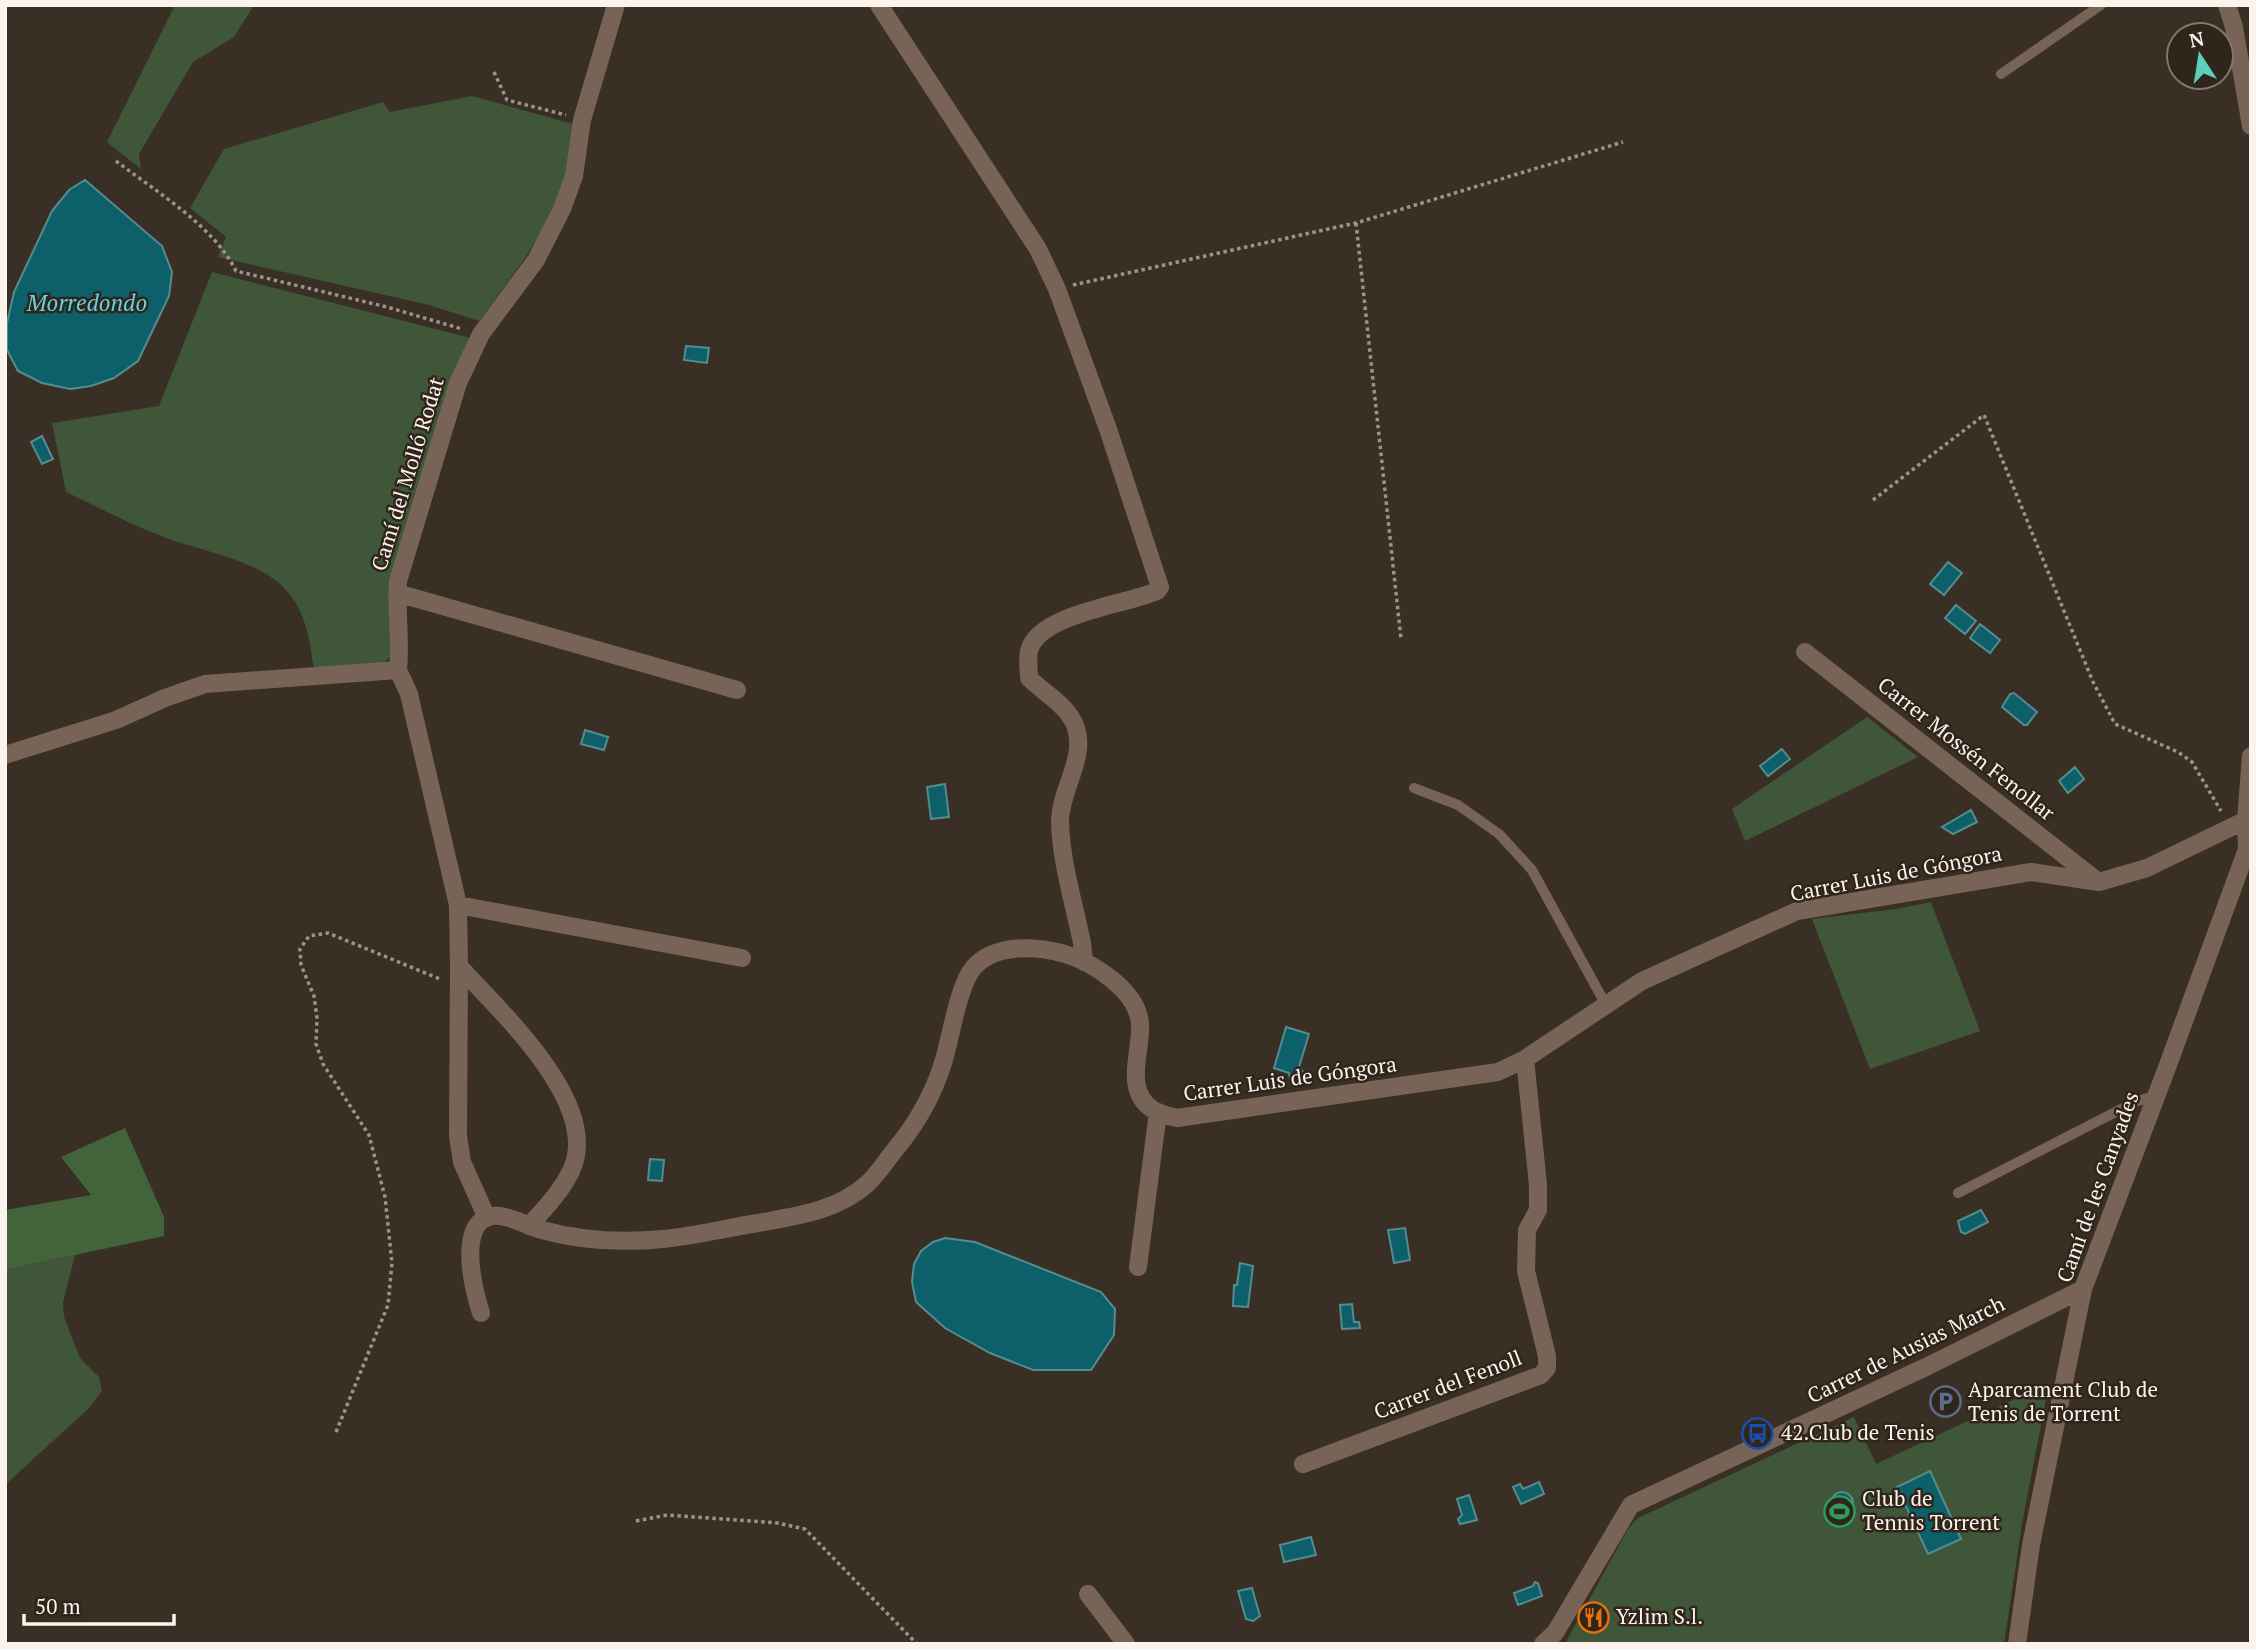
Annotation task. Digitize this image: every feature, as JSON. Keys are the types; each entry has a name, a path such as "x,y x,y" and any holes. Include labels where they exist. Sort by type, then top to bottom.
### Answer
{"street":[{"name":"Camí del Molló Rodat","path":"398,670 398,580 458,383 481,334 536,260 562,209 574,176 582,120 616,5"},
{"path":"879,5 1038,249 1057,289 1108,429 1160,586 1157,592 1140,598 1058,621 1040,631 1029,650 1029,678 1065,709 1076,727 1079,745 1063,795 1060,821 1084,962"},
{"path":"2227,5 2234,27 2251,126"},
{"path":"397,593 737,690"},
{"name":"Carrer Mossén Fenollar","path":"1805,652 2099,882"},
{"path":"5,755 116,720 205,684 398,670 409,694 458,905 458,1136 462,1162 487,1218 477,1226 470,1257 474,1293 481,1314"},
{"name":"Camí de les Canyades","path":"2017,1644 2031,1545 2083,1289 2247,849 2238,823 2251,756"},
{"name":"Carrer Luis de Góngora","path":"487,1218 506,1218 572,1238 654,1240 690,1237 787,1219 826,1208 865,1186 907,1137 943,1065 965,983 975,967 1003,951 1019,948 1053,951 1084,962 1111,979 1126,993 1135,1006 1140,1021 1135,1077 1138,1090 1145,1102 1158,1112 1177,1118 1499,1072 1525,1059 1642,981 1797,911 2031,872 2099,882 2147,868 2238,823"},
{"path":"458,905 742,958"},
{"path":"459,966 550,1071 569,1102 576,1126 578,1146 572,1169 556,1196 529,1226"},
{"name":"Carrer del Fenoll","path":"1303,1464 1541,1375 1547,1368 1547,1356 1526,1271 1527,1230 1538,1210 1538,1185 1525,1059"},
{"path":"1138,1266 1158,1112"},
{"name":"Carrer de Ausias March","path":"1542,1644 1555,1633 1632,1505 1928,1366 2083,1289"},
{"path":"1088,1594 1126,1644"}],"lane":[{"path":"2001,74 2101,5"},
{"path":"1414,788 1458,805 1499,834 1532,870 1606,1005"},
{"path":"1958,1193 2135,1102 2157,1094"}],"path":[{"path":"494,72 506,100 582,120"},
{"path":"1057,289 1356,223 1623,142"},
{"path":"116,161 210,236 228,255 236,271 387,307 481,334"},
{"path":"1356,223 1401,639"},
{"path":"1873,499 1984,415 2093,682 2115,724 2178,752 2192,762 2238,823"},
{"path":"336,1432 388,1305 392,1263 385,1197 369,1135 323,1064 316,1044 314,996 300,965 300,949 309,936 328,933 459,986"},
{"path":"636,1521 667,1515 777,1523 805,1529 917,1644"}],"green space":[{"path":"175,5 254,5 234,37 193,62 139,154 141,169 107,142"},
{"path":"472,96 573,124 566,172 552,212 518,268 479,321 429,305 218,257 226,237 190,208 224,149 383,102 390,112"},
{"path":"212,272 471,338 444,406 391,656 382,664 314,670 303,617 293,599 275,580 229,557 152,532 66,492 52,423 159,406"},
{"path":"1867,717 1918,757 1745,841 1732,809"},
{"path":"1931,902 1980,1031 1870,1069 1812,919"},
{"path":"125,1128 164,1217 164,1236 5,1270 5,1210 91,1195 61,1157"},
{"path":"75,1255 63,1302 64,1317 80,1358 99,1377 102,1391 88,1409 5,1485 5,1270"},
{"name":"Club de Tennis Torrent","path":"2049,1383 2022,1524 2004,1644 1567,1644 1628,1529 1638,1518 1854,1417 1876,1464"}],"water":[{"name":"Morredondo","path":"85,180 162,246 172,272 169,296 138,361 114,378 91,386 70,389 42,383 18,371 7,350 7,323 14,292 52,211 69,190"},
{"path":"686,346 709,348 707,363 684,360"},
{"path":"42,436 53,459 42,464 31,442"},
{"path":"1948,562 1962,573 1944,595 1930,584"},
{"path":"1956,605 1976,621 1965,634 1945,618"},
{"path":"1980,624 2000,640 1990,653 1970,638"},
{"path":"2014,693 2037,712 2027,725 2002,707 2010,694"},
{"path":"585,730 608,737 604,750 581,744"},
{"path":"1782,749 1790,759 1768,776 1760,766"},
{"path":"2075,767 2084,779 2068,793 2059,781"},
{"path":"945,784 949,817 931,819 927,787"},
{"path":"1971,810 1977,822 1953,834 1942,827"},
{"path":"1286,1027 1309,1034 1299,1067 1304,1073 1302,1080 1297,1082 1290,1079 1289,1073 1274,1068"},
{"path":"650,1159 664,1160 662,1181 648,1180"},
{"path":"1981,1210 1988,1222 1965,1234 1961,1232 1958,1221"},
{"path":"1405,1228 1410,1260 1394,1263 1388,1230"},
{"path":"945,1238 975,1242 1101,1292 1115,1309 1114,1335 1091,1370 1033,1370 990,1353 945,1328 916,1302 912,1282 914,1264 921,1251 933,1242"},
{"path":"1240,1263 1253,1266 1248,1307 1233,1306 1234,1285 1237,1285"},
{"path":"1352,1304 1354,1322 1359,1322 1360,1328 1342,1329 1340,1305"},
{"path":"1930,1471 1961,1539 1928,1554 1897,1487"},
{"path":"1539,1482 1544,1494 1521,1504 1513,1487 1520,1484 1523,1489"},
{"path":"1842,1492 1852,1499 1853,1503 1846,1513 1842,1514 1832,1507 1831,1503 1838,1493"},
{"path":"1469,1495 1477,1520 1460,1524 1458,1519 1462,1515 1457,1499"},
{"path":"1311,1537 1316,1555 1284,1562 1280,1545"},
{"path":"1535,1582 1538,1583 1542,1596 1518,1605 1514,1593 1533,1586"},
{"path":"1252,1588 1260,1616 1253,1621 1246,1619 1238,1591"}],"place":[{"name":"Aparcament Club de Tenis de Torrent","path":"1945,1402"},
{"name":"42.Club de Tenis","path":"1758,1433"},
{"name":"Club de Tennis Torrent","path":"1839,1511"},
{"name":"Yzlim S.l.","path":"1593,1617"}]}
